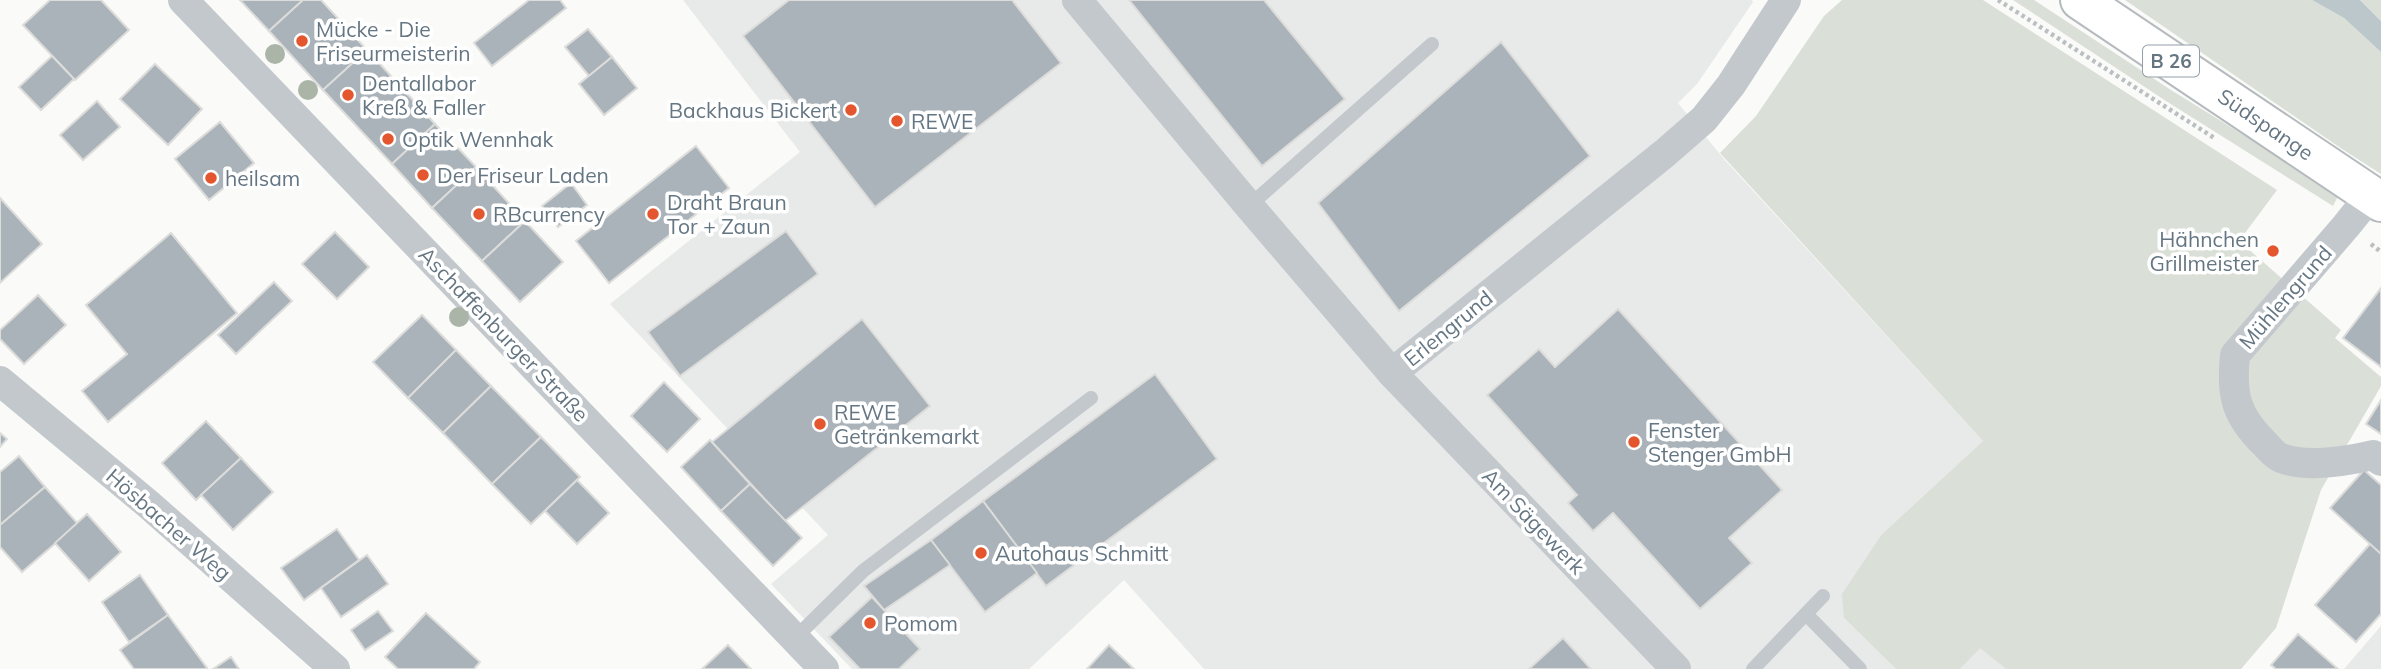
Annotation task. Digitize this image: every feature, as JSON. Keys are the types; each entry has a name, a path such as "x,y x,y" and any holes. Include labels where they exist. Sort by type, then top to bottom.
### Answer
{"main road":[{"name":"Südspange","path":"2080,0 2376,198"}],"street":[{"name":"Aschaffenburger Straße","path":"183,0 824,669"},
{"name":"Erlengrund","path":"1086,6 1249,206 1392,373 1704,119 1731,85 1786,0"},
{"name":"Mühlengrund","path":"2376,198 2346,226 2235,355 2232,382 2239,412 2259,438 2280,458 2314,463 2347,461 2373,455 2381,461"},
{"name":"Am Sägewerk","path":"1392,373 1676,669"},
{"name":"Hösbacher Weg","path":"0,381 148,504 335,669"}],"lane":[{"path":"1249,206 1432,44"},
{"path":"794,639 863,570 1091,398"},
{"path":"1753,669 1823,596"},
{"path":"1806,614 1860,669"}],"path":[{"path":"1998,0 2225,144"},
{"path":"2346,226 2381,252"}],"shaded area":[{"path":"683,0 1752,0 1697,84 1678,103 1724,159 1983,441 1882,534 1844,618 1896,669 1204,669 1124,580 1029,669 852,669 771,584 828,535 610,304 800,152"},
{"path":"1842,0 1983,0 2277,190 2239,241 2341,330 2335,338 2381,377 2381,386 2321,490 2276,628 2241,669 2006,669 1980,648 1960,669 1896,669 1844,618 1842,594 1882,534 1983,441 1720,153 1756,116 1824,16"},
{"path":"2013,0 2034,0 2171,90 2339,194 2333,206 2166,101"},
{"path":"2125,0 2312,0 2344,18 2381,52 2381,174 2342,149"},
{"path":"2312,0 2360,0 2381,21 2381,52 2344,18"},
{"path":"2360,0 2381,0 2381,21"},
{"path":"2381,626 2381,669 2344,669"},
{"path":"1980,647 2001,665 2006,669 1960,669"}],"building":[{"path":"50,0 101,0 129,30 75,80 23,25"},
{"path":"240,0 303,0 269,31"},
{"path":"303,0 321,0 367,50 323,90 269,31"},
{"path":"529,0 560,0 566,8 492,66 474,43"},
{"name":"REWE","path":"789,0 1012,0 1061,63 875,207 743,36"},
{"path":"1129,0 1264,0 1345,99 1262,166"},
{"path":"588,29 612,57 589,76 565,47"},
{"path":"1501,42 1590,156 1399,311 1318,203"},
{"path":"367,50 435,124 392,164 323,90"},
{"path":"52,56 74,79 41,110 19,87"},
{"path":"612,57 637,88 604,115 579,84"},
{"path":"155,64 202,109 168,145 120,99"},
{"path":"97,101 120,127 83,160 60,135"},
{"path":"220,122 254,163 209,200 175,159"},
{"path":"435,124 476,167 432,208 392,164"},
{"name":"Draht Braun Tor + Zaun","path":"696,146 729,188 609,283 576,241"},
{"name":"RBcurrency","path":"476,167 525,221 482,261 432,208"},
{"path":"571,183 587,205 558,227 542,206"},
{"path":"0,198 42,244 0,283"},
{"path":"525,221 563,262 520,302 482,261"},
{"path":"786,231 818,274 680,376 648,332"},
{"path":"335,232 369,267 337,299 302,264"},
{"path":"171,233 237,313 108,422 82,391 127,354 86,305"},
{"path":"274,282 292,301 236,354 218,335"},
{"path":"2381,288 2381,367 2343,338"},
{"path":"38,295 66,325 24,364 0,339 0,330"},
{"name":"Fenster Stenger GmbH","path":"1618,309 1782,490 1729,538 1752,563 1700,609 1613,513 1593,531 1568,503 1577,495 1487,395 1539,349 1555,367"},
{"path":"422,315 456,350 408,398 373,362"},
{"name":"REWE Getränkemarkt","path":"862,319 930,406 785,521 712,442"},
{"path":"456,350 491,386 443,433 408,398"},
{"path":"1155,374 1217,459 1046,586 983,501"},
{"path":"664,382 700,419 667,452 631,416"},
{"path":"491,386 541,437 492,484 443,433"},
{"path":"2381,400 2381,434 2366,424"},
{"path":"206,421 241,458 196,500 162,463"},
{"path":"0,433 7,439 0,447"},
{"path":"541,437 580,477 531,524 492,484"},
{"path":"710,440 750,484 721,511 681,467"},
{"path":"19,456 45,487 0,525 0,472"},
{"path":"241,458 273,492 233,530 201,495"},
{"path":"2364,470 2381,485 2381,554 2330,508"},
{"path":"577,480 609,513 577,544 545,511"},
{"path":"750,484 802,538 773,566 721,511"},
{"path":"45,487 78,524 22,572 0,547 0,525"},
{"name":"Autohaus Schmitt","path":"983,501 1037,573 985,612 931,540"},
{"path":"87,514 121,552 89,581 55,543"},
{"path":"337,529 359,560 304,600 281,568"},
{"path":"931,540 950,565 884,610 864,586"},
{"path":"2370,544 2381,554 2381,614 2356,642 2315,605"},
{"path":"367,555 388,584 341,617 321,588"},
{"path":"140,575 168,615 129,642 102,602"},
{"name":"Pomom","path":"872,597 920,649 899,669 860,669 829,637"},
{"path":"378,611 393,631 365,650 351,630"},
{"path":"426,613 480,662 474,669 398,669 385,657"},
{"path":"168,615 207,668 134,669 120,650"},
{"path":"2298,634 2338,669 2276,669 2271,665"},
{"path":"1563,638 1591,669 1529,669"},
{"path":"728,645 751,669 702,669"},
{"path":"1109,645 1134,669 1087,669"},
{"path":"231,657 239,669 213,669"}],"place":[{"name":"Mücke - Die Friseurmeisterin","path":"302,41"},
{"name":"Dentallabor Kreß & Faller","path":"348,95"},
{"name":"Backhaus Bickert","path":"851,110"},
{"name":"REWE","path":"897,121"},
{"name":"Optik Wennhak","path":"388,139"},
{"name":"Der Friseur Laden","path":"423,175"},
{"name":"heilsam","path":"211,178"},
{"name":"RBcurrency","path":"479,214"},
{"name":"Draht Braun Tor + Zaun","path":"653,214"},
{"name":"Hähnchen Grillmeister","path":"2273,251"},
{"name":"REWE Getränkemarkt","path":"820,424"},
{"name":"Fenster Stenger GmbH","path":"1634,442"},
{"name":"Autohaus Schmitt","path":"981,553"},
{"name":"Pomom","path":"870,623"}]}
